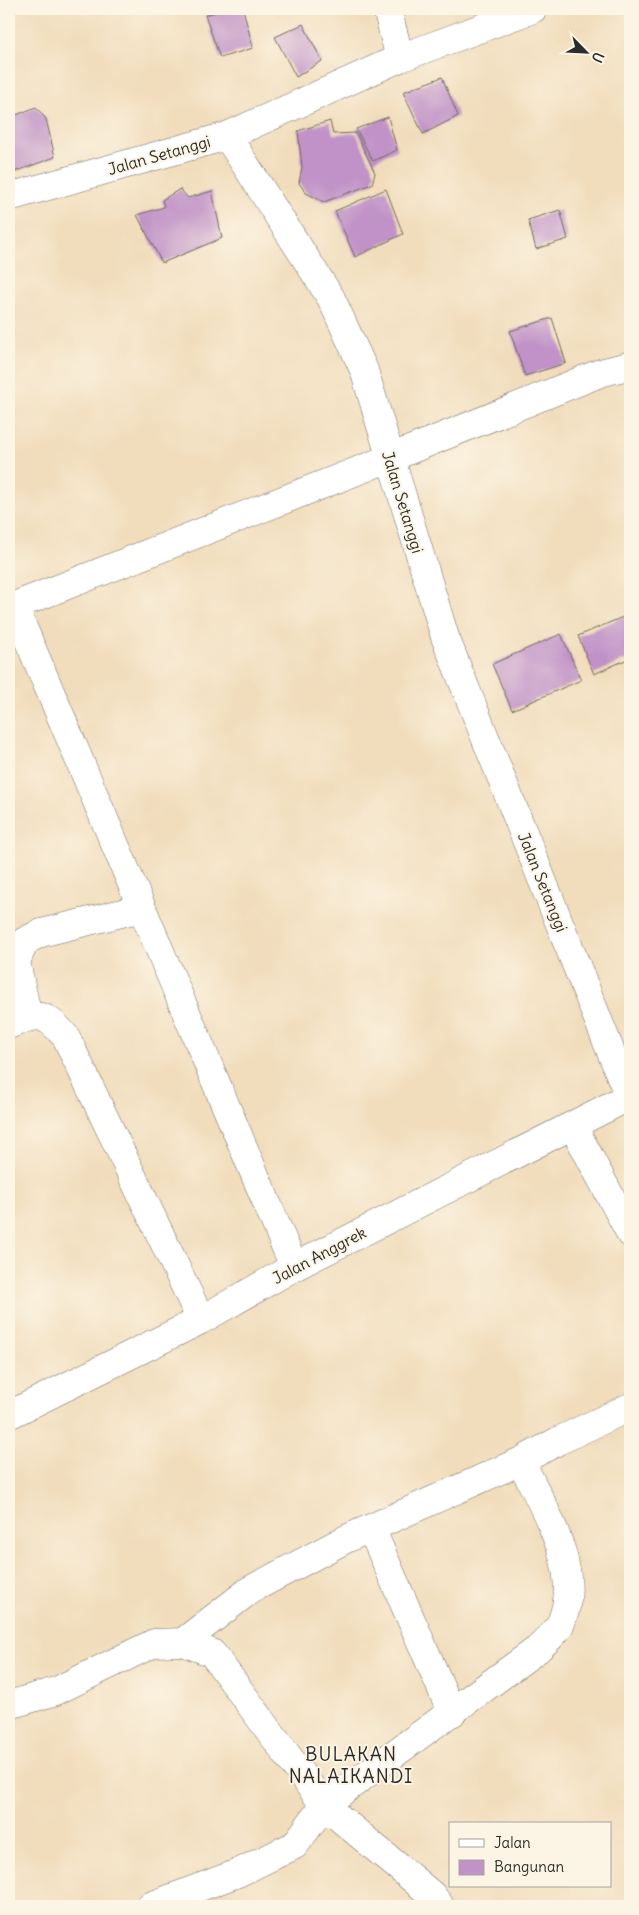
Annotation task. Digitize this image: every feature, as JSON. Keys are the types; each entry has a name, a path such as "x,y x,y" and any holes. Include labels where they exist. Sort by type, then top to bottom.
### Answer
{"street":[{"path":"387,9 400,58"},
{"path":"227,136 400,58 533,9"},
{"name":"Jalan Setanggi","path":"9,197 227,136 331,298 364,370 445,637 630,1096"},
{"path":"294,1267 12,607 600,373 630,367"},
{"path":"142,908 41,934 25,941 16,962 18,1021 39,1015 55,1024 66,1037 201,1320"},
{"name":"Jalan Anggrek","path":"9,1415 201,1320 294,1267 630,1096"},
{"path":"572,1126 630,1233"},
{"path":"183,1642 250,1590 346,1539 521,1461 630,1407"},
{"path":"150,1906 238,1873 295,1845 324,1804 452,1713 538,1649 556,1632 562,1621 569,1599 568,1577 560,1546 521,1461"},
{"path":"371,1528 452,1713"},
{"path":"9,1705 56,1691 154,1643 183,1642 212,1653 324,1804 432,1895 440,1906"}],"building":[{"path":"227,9 243,9 253,48 220,58 205,15"},
{"path":"303,24 322,61 296,77 275,37"},
{"path":"442,77 458,116 423,134 403,92"},
{"path":"36,107 46,119 55,157 9,174 9,118"},
{"path":"388,117 397,150 373,161 356,129"},
{"path":"330,121 333,134 356,133 375,173 372,184 324,202 306,193 299,183 302,167 298,131"},
{"path":"180,189 188,198 212,191 222,238 162,263 137,215 164,207 162,200"},
{"path":"386,189 403,234 355,257 335,211"},
{"path":"560,210 568,239 536,249 528,220"},
{"path":"552,318 566,363 525,376 510,331"},
{"path":"630,614 630,658 594,674 578,636"},
{"path":"561,634 581,680 512,710 492,664"}],"district":[{"name":"BULAKAN NALAIKANDI","path":"351,1765"}]}
